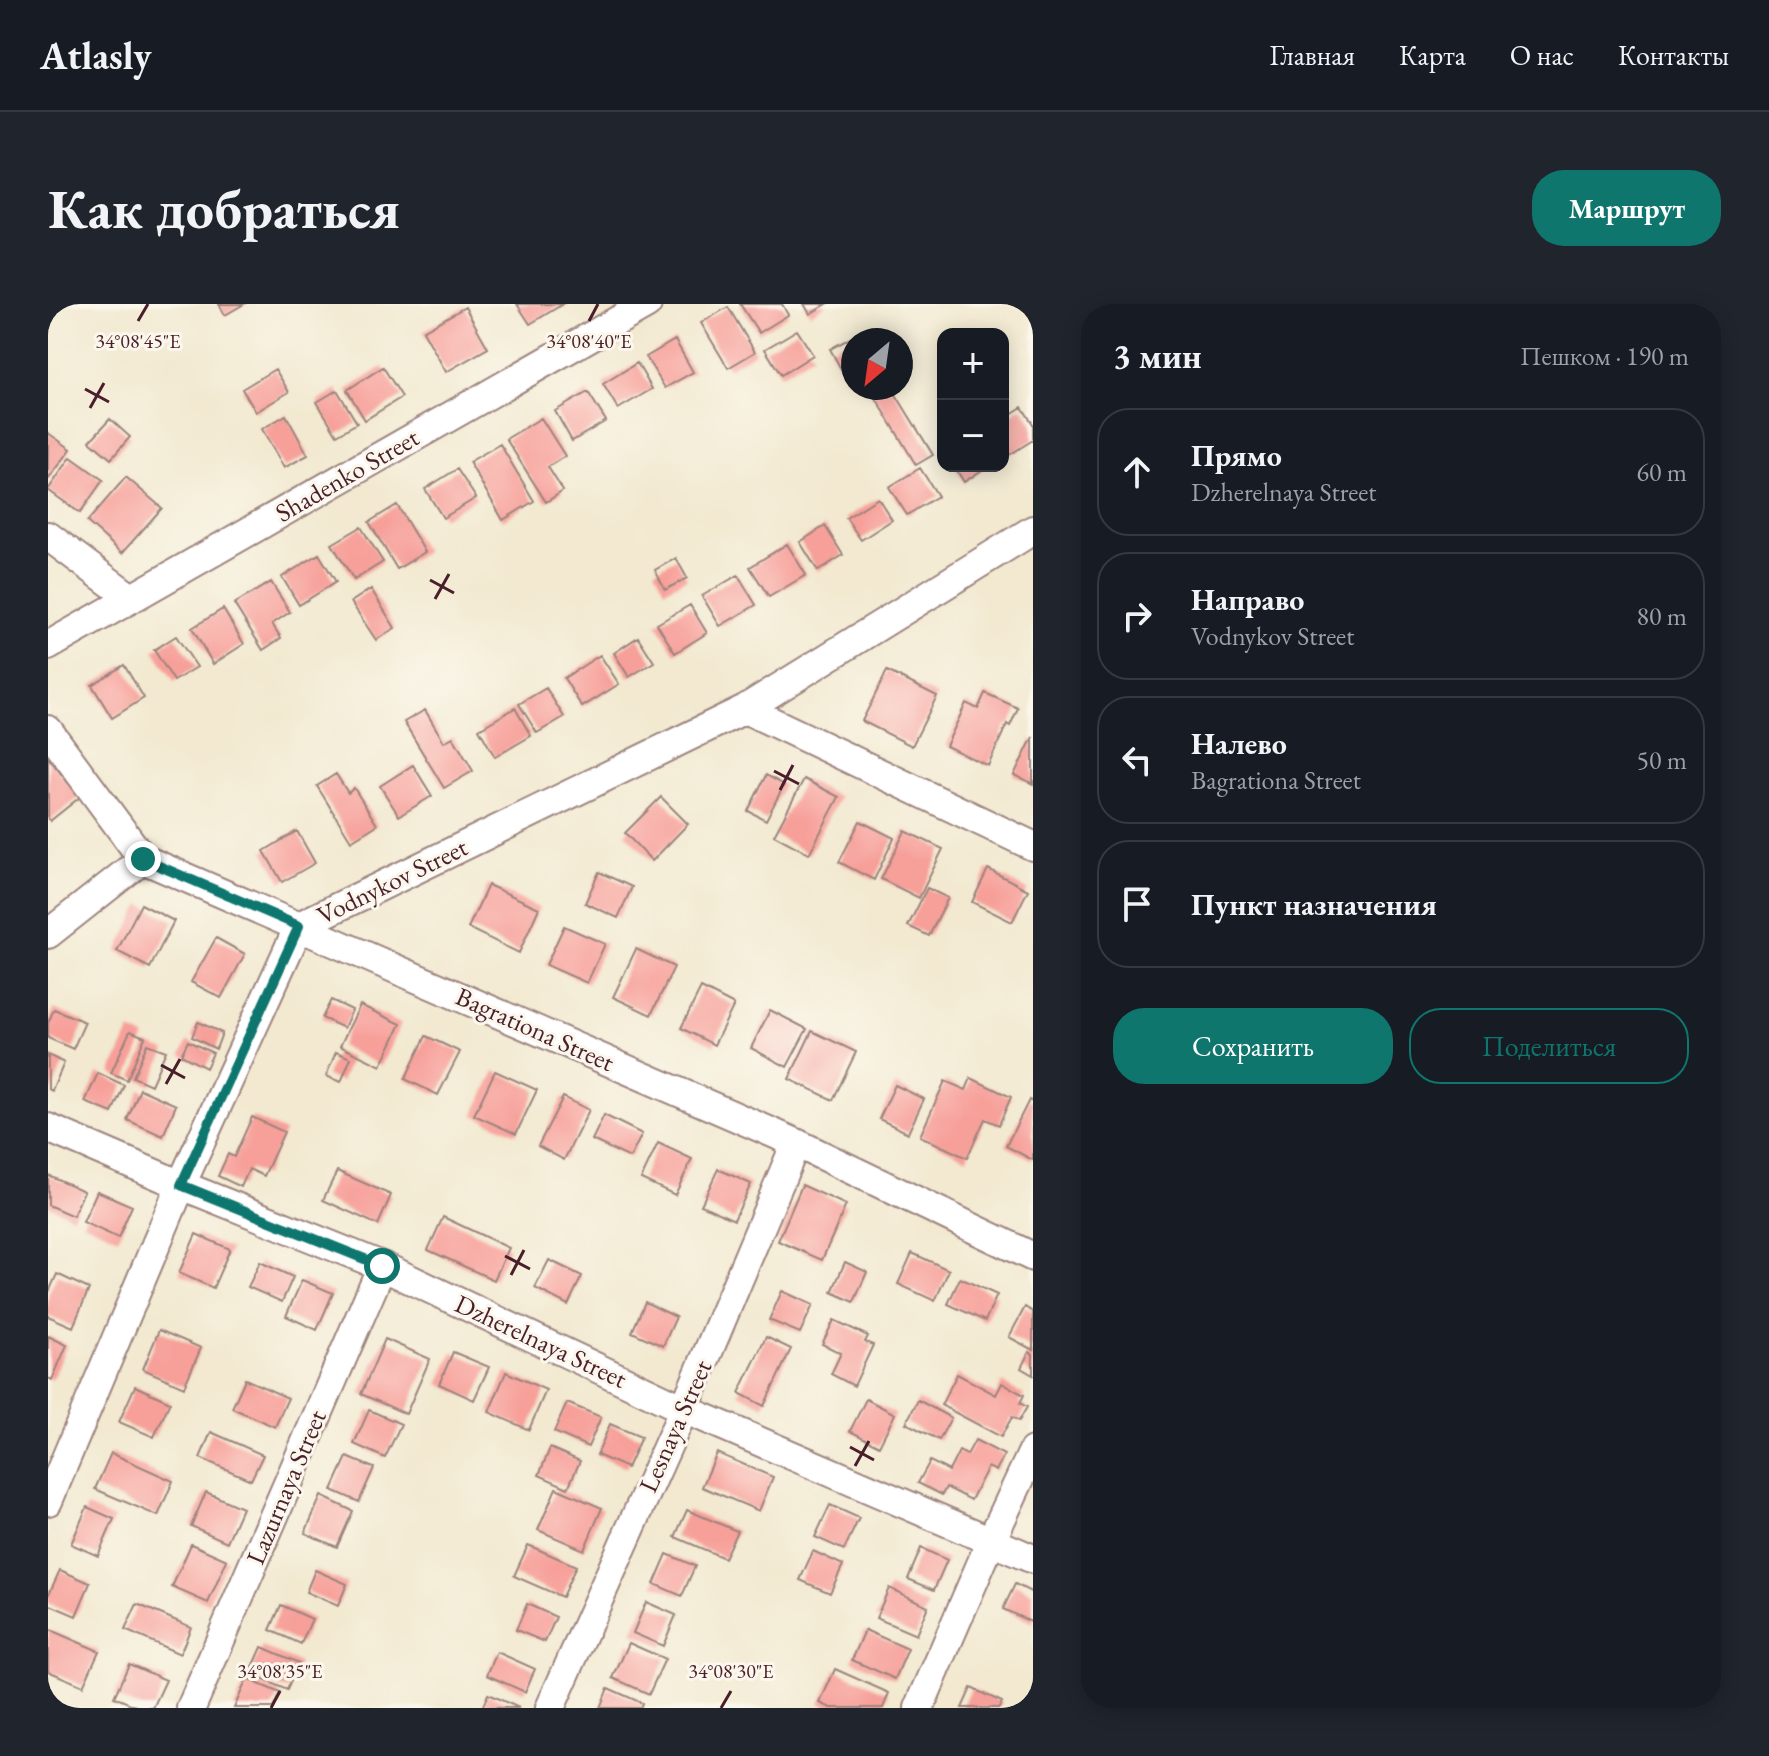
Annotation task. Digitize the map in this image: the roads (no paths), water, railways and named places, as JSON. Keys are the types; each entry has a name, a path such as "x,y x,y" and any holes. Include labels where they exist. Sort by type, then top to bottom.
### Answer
{"street":[{"name":"Shadenko Street","path":"48,646 647,304"},
{"name":"Vodnykov Street","path":"48,1501 181,1185 299,926 745,709 1033,530"},
{"path":"48,536 131,598"},
{"path":"745,709 1033,846"},
{"path":"48,730 143,859 48,934"},
{"name":"Bagrationa Street","path":"143,859 796,1143 1033,1257"},
{"name":"Dzherelnaya Street","path":"48,1128 382,1266 684,1409 1033,1559"},
{"name":"Lesnaya Street","path":"550,1708 684,1409 796,1143"},
{"name":"Lazurnaya Street","path":"191,1708 382,1266"},
{"path":"919,1708 1033,1451"}]}
